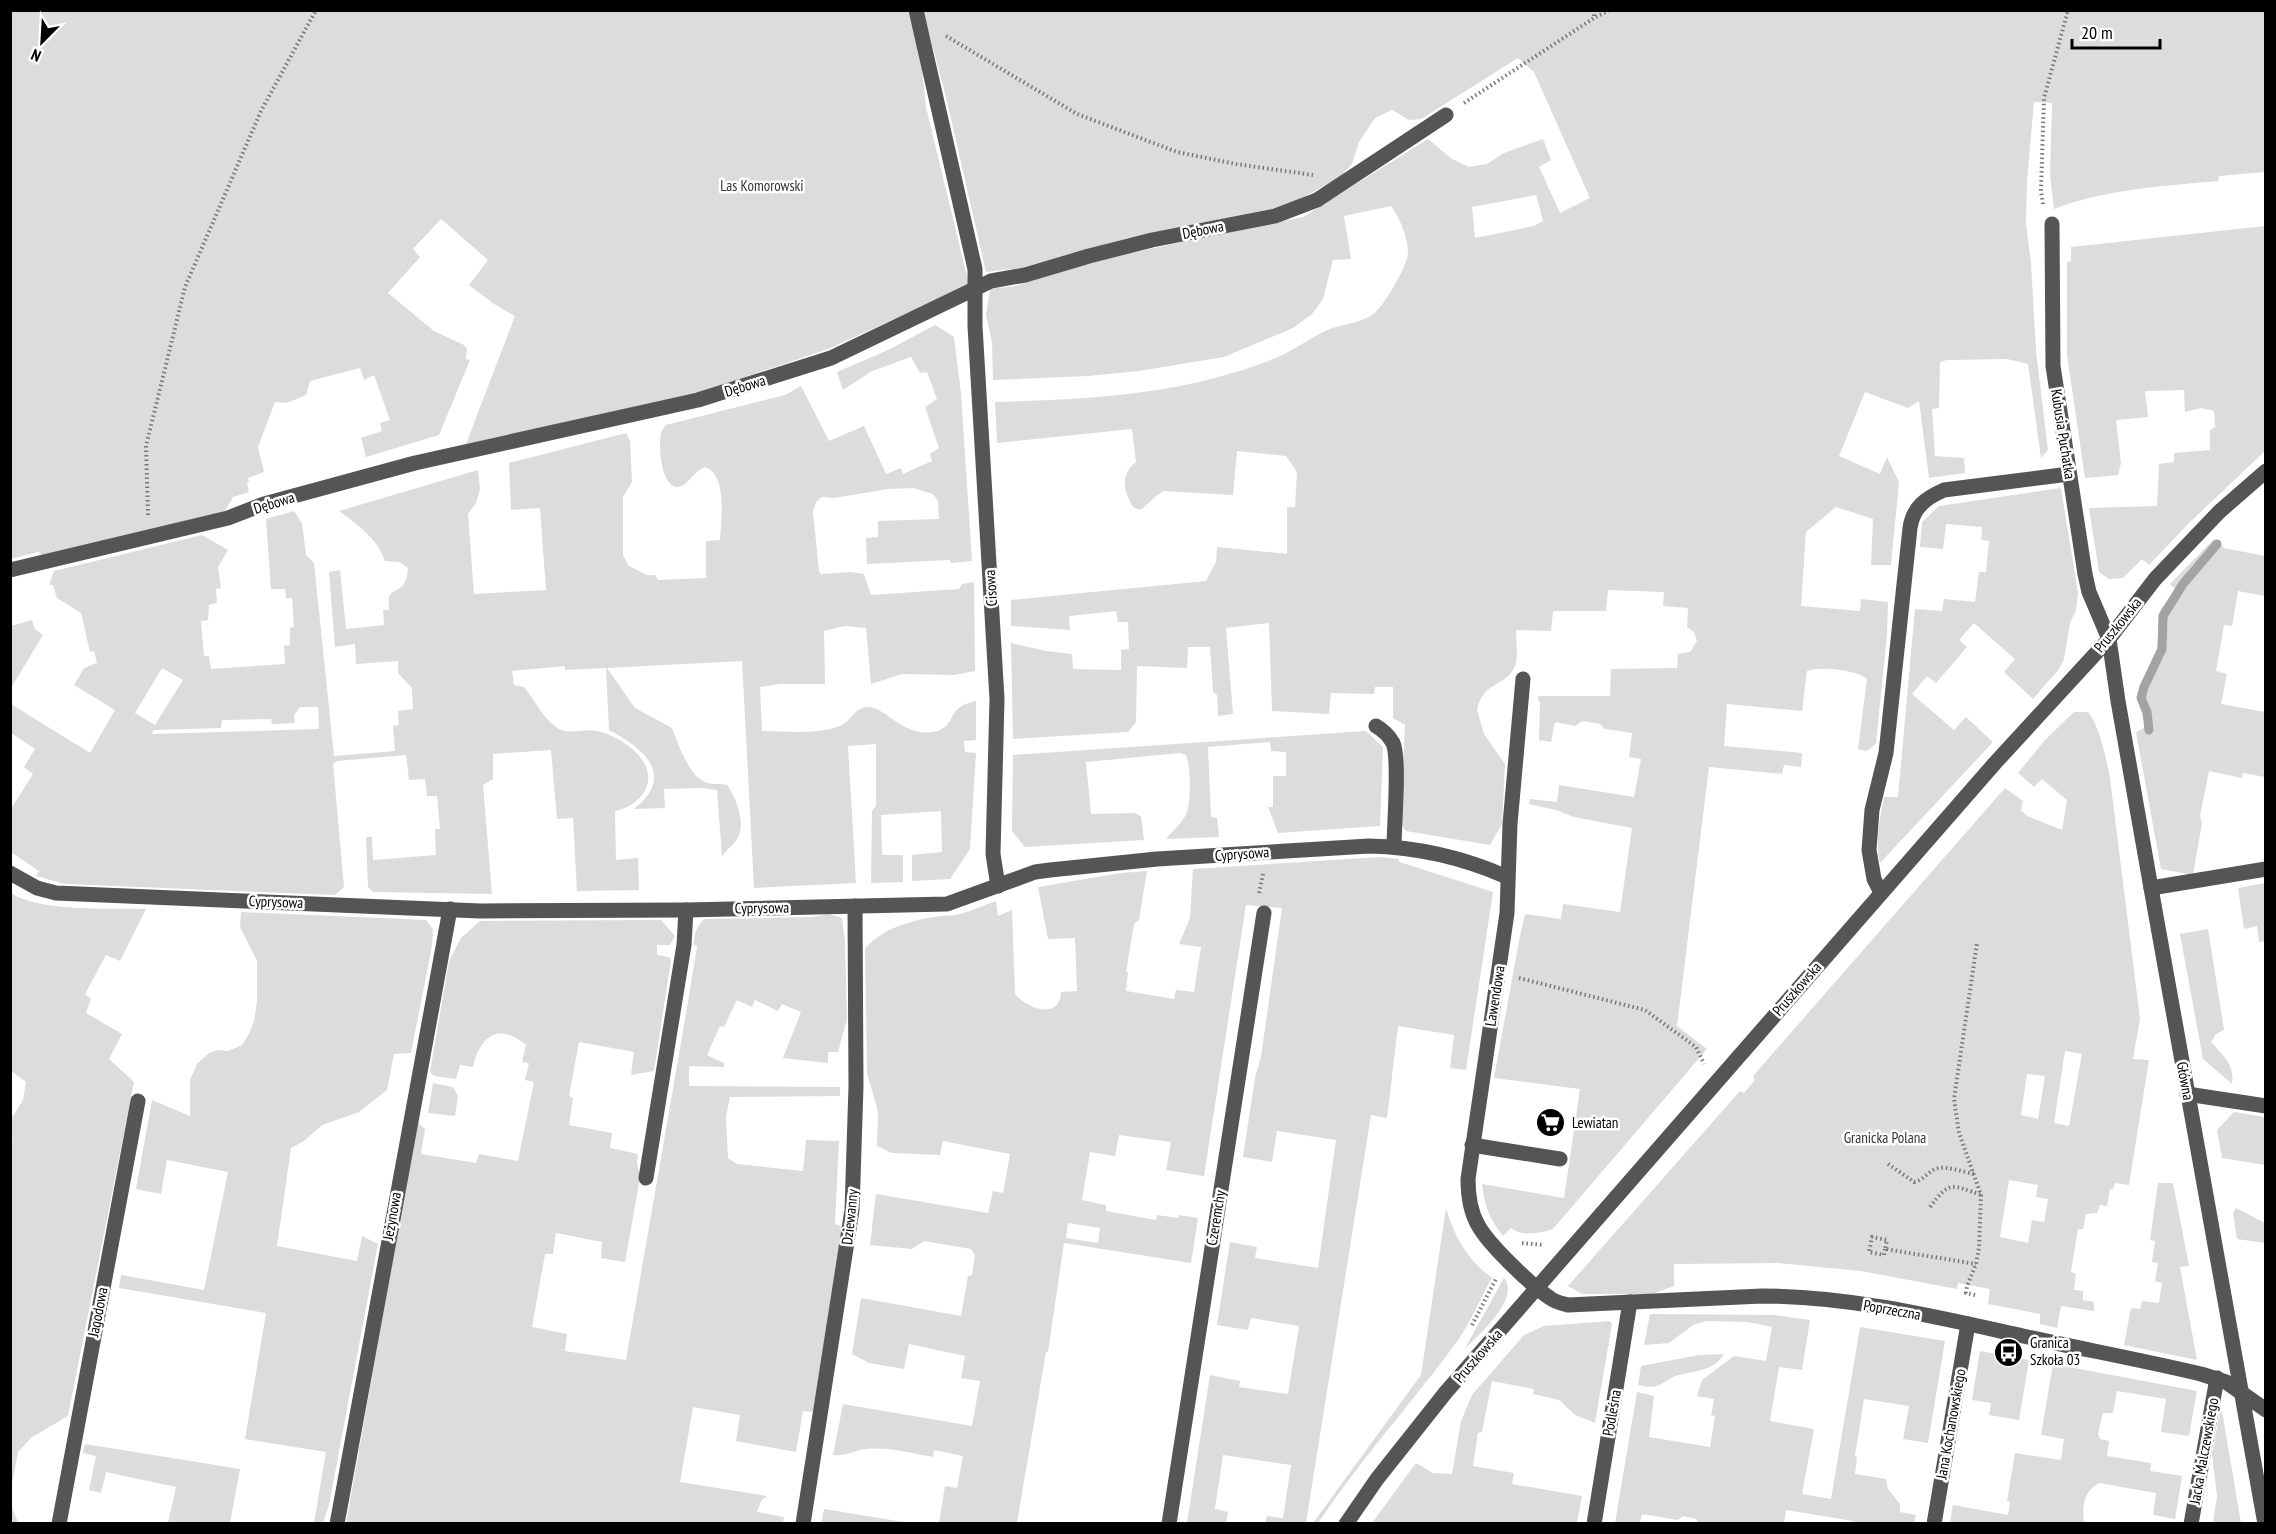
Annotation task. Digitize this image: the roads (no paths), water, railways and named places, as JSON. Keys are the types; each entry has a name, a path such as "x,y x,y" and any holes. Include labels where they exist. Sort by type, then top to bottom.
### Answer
{"street":[{"name":"Cisowa","path":"917,14 975,269 997,699 993,854 998,886"},
{"name":"Dębowa","path":"10,570 228,518 264,504 415,463 699,400 742,387 831,358 975,291 991,281 1025,275 1152,240 1275,216 1317,200 1446,115"},
{"name":"Kubusia Puchatka","path":"2052,224 2053,366 2085,574 2089,592 2109,639"},
{"name":"Pruszkowska","path":"1346,1524 1377,1479 1446,1392 1714,1083 1995,763 2109,639 2135,603 2174,557 2265,471"},
{"path":"1881,893 1874,879 1869,850 1872,810 1886,753 1910,528 1914,513 1919,505 1944,490 2069,474"},
{"name":"Główna","path":"2109,639 2187,1094 2265,1524"},
{"name":"Lawendowa","path":"1522,680 1507,877 1507,913 1472,1145 1468,1193 1478,1226 1492,1244 1537,1287"},
{"path":"1376,726 1388,736 1394,745 1396,761 1394,847"},
{"name":"Cyprysowa","path":"10,873 37,888 56,893 480,911 686,910 947,904 1035,872 1050,870 1157,859 1394,847 1442,854 1477,864 1507,877"},
{"path":"2151,888 2265,868"},
{"name":"Dziewanny","path":"803,1524 852,1210 856,1086 855,906"},
{"name":"Jeżynowa","path":"337,1524 450,909"},
{"path":"646,1178 684,945 686,910"},
{"name":"Czeremchy","path":"1169,1524 1264,913"},
{"path":"2187,1094 2265,1106"},
{"name":"Jagodowa","path":"58,1524 138,1101"},
{"path":"1472,1145 1560,1159"},
{"name":"Poprzeczna","path":"1537,1287 1551,1299 1568,1305 1793,1296 1863,1304 1968,1324 2217,1378 2265,1410"},
{"name":"Podleśna","path":"1594,1524 1630,1302"},
{"name":"Jana Kochanowskiego","path":"1934,1524 1968,1324"},
{"name":"Jacka Malczewskiego","path":"2191,1524 2217,1378"}],"waterway":[{"path":"2149,730 2147,712 2141,698 2162,649 2163,616 2183,584 2217,544"}],"place":[{"name":"Lewiatan","path":"1551,1123"},
{"name":"Granica Szkoła 03","path":"2009,1352"}],"park label":[{"name":"Las Komorowski","path":"762,186"},
{"name":"Granicka Polana","path":"1885,1138"}]}
